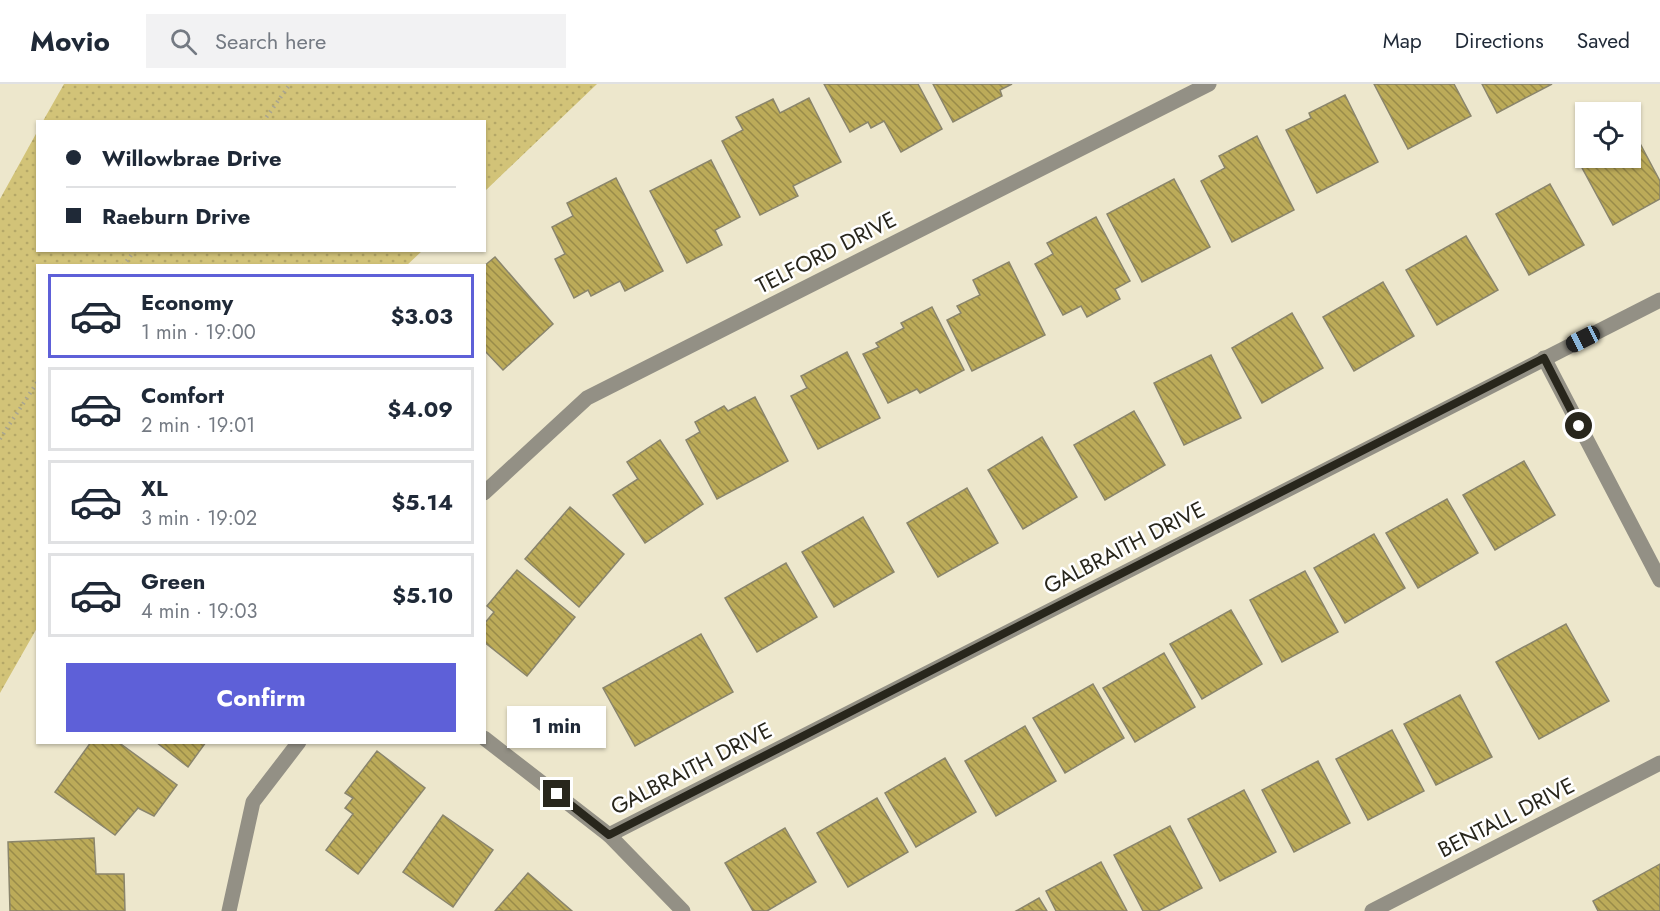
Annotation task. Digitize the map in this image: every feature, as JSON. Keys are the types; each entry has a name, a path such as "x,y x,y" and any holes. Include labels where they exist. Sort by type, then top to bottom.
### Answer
{"street":[{"name":"TELFORD DRIVE","path":"486,491 587,398 1209,84"},
{"name":"GALBRAITH DRIVE","path":"609,835 1660,300"},
{"path":"1544,358 1660,580"},
{"path":"486,740 609,835 683,911"},
{"path":"229,911 253,802 297,744"},
{"name":"BENTALL DRIVE","path":"1372,911 1660,763"}],"path":[{"path":"264,120 290,84"},
{"path":"0,439 36,384"}],"shaded area":[{"path":"64,84 597,84 486,190 486,120 44,120"},
{"path":"36,134 36,252 421,252 408,264 36,264 36,630 0,693 0,199"}],"building":[{"path":"824,84 918,84 942,129 901,152 884,121 871,128 868,122 850,132"},
{"path":"933,84 1012,84 1000,90 1002,96 953,122"},
{"path":"1374,84 1454,84 1471,116 1408,149"},
{"path":"1482,84 1552,84 1497,113"},
{"path":"1345,95 1378,162 1317,193 1286,130 1311,118 1309,113"},
{"path":"809,98 841,162 793,186 798,196 760,215 722,141 743,130 736,117 773,99 780,113"},
{"path":"1257,136 1294,210 1232,242 1201,181 1225,168 1219,156"},
{"path":"1641,145 1660,181 1660,199 1613,225 1582,168 1641,168"},
{"path":"711,160 740,217 715,230 722,245 687,263 650,191"},
{"path":"616,178 663,271 625,291 620,281 591,296 588,290 574,298 555,259 565,254 552,227 573,216 567,203"},
{"path":"1174,179 1210,247 1142,282 1107,214"},
{"path":"1550,184 1584,245 1529,275 1496,214"},
{"path":"1096,217 1130,281 1115,289 1120,299 1087,317 1081,306 1063,315 1035,264 1053,254 1047,243"},
{"path":"1466,236 1498,290 1437,325 1406,270"},
{"path":"495,257 553,324 503,370 486,352 486,264"},
{"path":"1009,262 1045,335 972,371 947,320 961,313 957,306 980,295 973,280"},
{"path":"1383,282 1414,336 1354,371 1323,317"},
{"path":"932,307 964,370 920,393 917,389 888,403 863,354 879,347 876,343 904,328 901,323"},
{"path":"1292,313 1323,368 1262,403 1232,348"},
{"path":"847,352 880,418 818,449 791,396 807,388 801,376"},
{"path":"1211,355 1241,418 1184,445 1154,383"},
{"path":"755,397 788,461 717,499 686,440 700,432 695,422 724,406 728,411"},
{"path":"1134,411 1165,465 1105,500 1074,445"},
{"path":"1042,437 1077,497 1023,529 988,470"},
{"path":"660,440 703,504 645,543 613,495 638,479 627,462"},
{"path":"1524,461 1555,515 1495,550 1463,495"},
{"path":"967,488 998,543 938,577 907,523"},
{"path":"1447,499 1478,553 1418,588 1386,533"},
{"path":"570,507 624,554 579,607 525,559"},
{"path":"863,517 894,572 834,607 802,552"},
{"path":"1374,534 1405,588 1345,623 1314,568"},
{"path":"786,563 817,617 757,652 725,598"},
{"path":"517,570 575,617 527,676 486,644 486,622 494,612 487,606"},
{"path":"1305,571 1338,632 1282,662 1250,600"},
{"path":"1231,610 1262,664 1202,699 1170,644"},
{"path":"1566,624 1609,701 1539,739 1496,662"},
{"path":"701,634 733,692 635,746 603,688"},
{"path":"1164,653 1195,707 1135,742 1103,688"},
{"path":"1093,684 1124,738 1065,773 1033,718"},
{"path":"1460,695 1492,757 1436,785 1404,724"},
{"path":"1025,726 1056,781 996,816 965,761"},
{"path":"1392,730 1424,791 1368,820 1336,759"},
{"path":"90,744 121,744 177,785 154,816 138,808 115,835 55,792"},
{"path":"159,744 205,744 188,767"},
{"path":"377,751 425,788 358,874 326,850 353,814 345,808 353,798 345,793"},
{"path":"945,758 976,812 916,847 885,793"},
{"path":"1318,761 1350,823 1294,852 1262,790"},
{"path":"1244,790 1276,852 1220,881 1188,819"},
{"path":"877,798 908,852 848,887 817,833"},
{"path":"443,815 493,850 453,907 403,872"},
{"path":"1170,826 1202,888 1158,911 1143,911 1114,855"},
{"path":"785,828 816,882 767,911 753,911 725,863"},
{"path":"94,838 96,874 124,874 125,911 10,911 8,842"},
{"path":"1101,862 1127,911 1056,911 1046,891"},
{"path":"1660,864 1660,911 1598,911 1593,901"},
{"path":"528,873 572,911 495,911"},
{"path":"1039,898 1047,911 1016,911"}],"route":[{"path":"557,794 609,835 1544,358 1579,426"}]}
